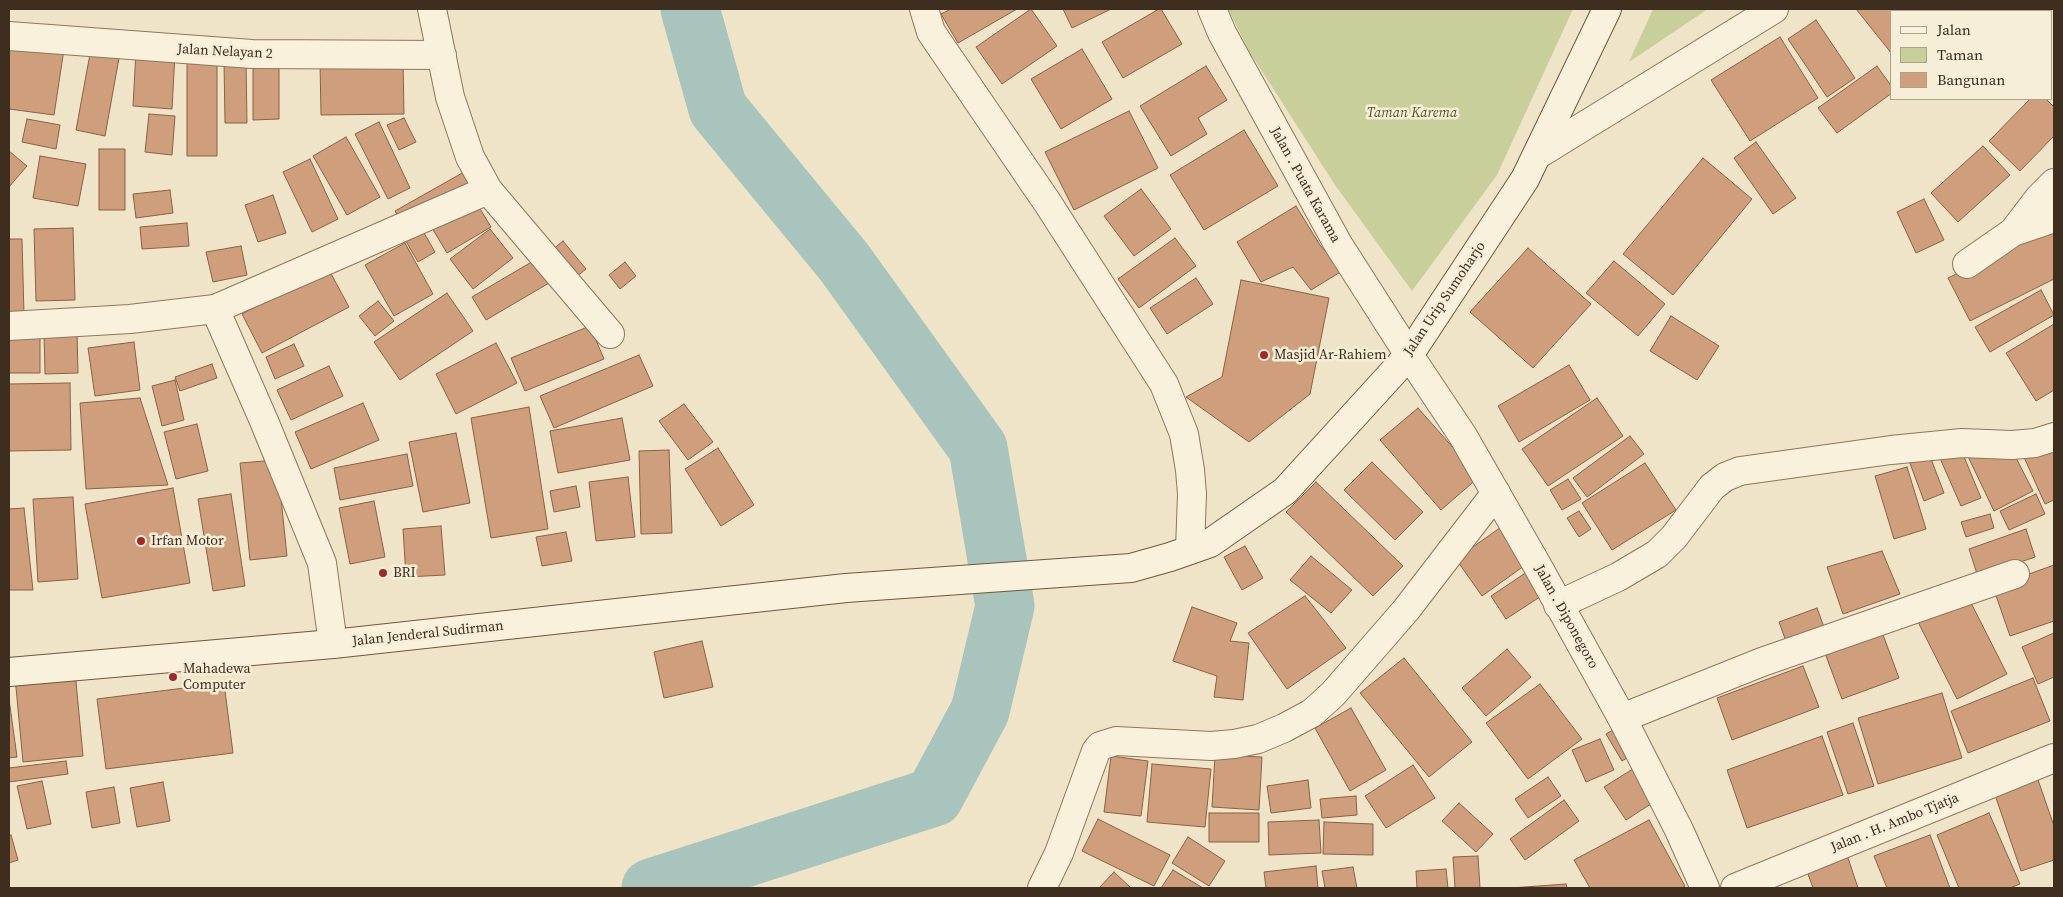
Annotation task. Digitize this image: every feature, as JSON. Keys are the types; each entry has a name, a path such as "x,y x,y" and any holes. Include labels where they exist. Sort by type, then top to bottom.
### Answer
{"street":[{"path":"432,9 450,97 470,157 488,190 610,334"},
{"path":"924,9 931,32 1047,202 1164,384 1184,434 1190,470 1192,494 1190,550"},
{"name":"Jalan . Puata Karama","path":"1212,9 1222,33 1338,244 1409,355"},
{"name":"Jalan Urip Sumoharjo","path":"1131,568 1210,543 1285,491 1409,355 1525,179 1607,9"},
{"path":"1537,155 1774,9"},
{"name":"Jalan Nelayan 2","path":"9,36 252,54 442,55"},
{"path":"2013,232 2038,198 2054,183"},
{"path":"9,326 130,319 215,310 488,190"},
{"path":"1967,264 2013,232 2054,218"},
{"path":"215,310 264,421 322,563 333,644"},
{"name":"Jalan . Diponegoro","path":"1409,355 1463,436 1622,718 1679,830 1705,888"},
{"path":"1558,605 1618,577 1657,554 1674,538 1712,488 1726,477 1740,471 1891,450 1962,443 2012,445 2035,443 2054,437"},
{"path":"1042,888 1059,852 1096,751 1100,746 1116,741 1211,746 1234,744 1258,739 1312,713 1334,694 1406,610 1496,493"},
{"name":"Jalan Jenderal Sudirman","path":"9,672 333,644 846,588 1131,568"},
{"path":"1622,718 1762,662 2015,574"},
{"name":"Jalan . H. Ambo Tjatja","path":"1735,888 2054,758"}],"green space":[{"name":"Taman Karema","path":"1228,9 1573,9 1497,175 1412,291 1335,185 1249,51"},
{"path":"1653,9 1708,9 1629,62"}],"building":[{"path":"951,9 1017,9 958,43 941,14"},
{"path":"1031,9 1057,46 1002,84 976,47"},
{"path":"1063,9 1111,9 1072,28"},
{"path":"1161,9 1182,44 1123,78 1102,42"},
{"path":"1856,9 1913,10 1890,10 1890,52"},
{"path":"1946,9 2001,9 2000,10"},
{"path":"1816,20 1855,78 1827,97 1788,39"},
{"path":"1780,37 1818,98 1750,141 1711,80"},
{"path":"9,40 64,49 54,115 9,109"},
{"path":"1082,49 1112,99 1061,129 1031,79"},
{"path":"136,51 175,54 172,109 133,106"},
{"path":"90,54 119,58 105,136 76,130"},
{"path":"187,57 217,58 217,156 187,156"},
{"path":"224,61 246,61 247,123 225,123"},
{"path":"253,61 279,61 279,119 253,120"},
{"path":"403,61 404,114 321,115 320,62"},
{"path":"1206,66 1227,100 1198,118 1207,134 1171,156 1140,106"},
{"path":"1877,66 1890,84 1890,94 1837,133 1818,108"},
{"path":"2029,100 2047,100 2054,107 2054,136 2020,171 1989,141"},
{"path":"1129,111 1158,168 1074,210 1045,152"},
{"path":"149,114 175,116 172,155 145,152"},
{"path":"404,118 416,142 399,150 387,125"},
{"path":"27,119 60,125 56,149 22,142"},
{"path":"379,122 410,188 388,199 355,134"},
{"path":"1244,130 1278,186 1204,230 1170,175"},
{"path":"346,137 380,197 347,215 313,156"},
{"path":"1756,142 1796,198 1773,214 1734,158"},
{"path":"1983,146 2010,175 1958,222 1931,193"},
{"path":"99,149 125,149 125,210 99,210"},
{"path":"9,151 27,166 9,187"},
{"path":"40,156 86,164 78,206 33,198"},
{"path":"1703,158 1752,199 1673,295 1623,254"},
{"path":"310,159 338,219 312,232 283,172"},
{"path":"464,172 472,186 403,224 395,211"},
{"path":"1141,189 1171,229 1134,256 1104,216"},
{"path":"170,190 173,213 136,218 133,194"},
{"path":"273,195 286,233 258,242 245,205"},
{"path":"1924,199 1944,240 1916,253 1897,212"},
{"path":"476,202 491,227 447,253 432,228"},
{"path":"1296,206 1320,245 1342,271 1311,290 1293,267 1261,282 1237,242"},
{"path":"187,223 189,246 142,249 140,227"},
{"path":"420,226 435,252 418,262 403,236"},
{"path":"2054,226 2054,279 1970,321 1948,278"},
{"path":"73,228 75,300 36,301 34,229"},
{"path":"490,229 513,258 473,289 450,259"},
{"path":"1175,238 1196,266 1139,308 1118,279"},
{"path":"9,239 22,239 24,315 9,316"},
{"path":"563,241 586,269 575,278 552,250"},
{"path":"405,243 433,294 394,316 365,265"},
{"path":"241,246 247,275 213,282 206,252"},
{"path":"1528,248 1591,304 1533,368 1470,312"},
{"path":"535,260 549,283 486,320 472,297"},
{"path":"1614,261 1665,304 1638,336 1586,293"},
{"path":"625,262 636,276 620,289 609,275"},
{"path":"328,268 349,307 262,353 242,314"},
{"path":"1196,278 1213,304 1167,334 1150,308"},
{"path":"1241,280 1329,298 1310,394 1249,442 1186,397 1222,377"},
{"path":"2041,290 2054,315 1990,352 1975,327"},
{"path":"447,293 473,331 400,380 374,342"},
{"path":"378,301 394,321 375,336 359,316"},
{"path":"1671,316 1719,346 1697,380 1650,351"},
{"path":"2054,324 2054,390 2036,401 2006,353"},
{"path":"590,326 604,359 525,391 511,358"},
{"path":"77,333 78,373 45,374 44,334"},
{"path":"9,337 40,337 40,373 9,373"},
{"path":"134,342 140,390 95,396 88,348"},
{"path":"496,343 517,383 456,414 436,374"},
{"path":"294,344 304,366 275,379 266,357"},
{"path":"639,355 653,386 554,428 540,396"},
{"path":"212,364 217,378 180,391 175,377"},
{"path":"1569,365 1590,400 1519,442 1498,406"},
{"path":"329,366 343,396 291,420 277,390"},
{"path":"175,380 184,420 162,426 152,386"},
{"path":"70,383 71,450 9,451 9,384"},
{"path":"140,398 168,485 86,489 80,403"},
{"path":"1597,398 1623,436 1548,486 1522,449"},
{"path":"363,403 379,440 311,469 295,432"},
{"path":"684,404 713,442 688,460 659,421"},
{"path":"529,407 548,529 491,538 471,418"},
{"path":"1418,408 1479,477 1441,510 1380,440"},
{"path":"622,418 630,460 558,473 550,431"},
{"path":"197,424 208,471 176,479 164,432"},
{"path":"456,433 470,503 423,512 409,442"},
{"path":"1630,436 1644,454 1587,497 1573,478"},
{"path":"2054,441 2054,500 2045,504 2023,455"},
{"path":"1962,444 2013,452 2033,491 1994,511"},
{"path":"1960,447 1981,498 1961,506 1939,456"},
{"path":"718,448 754,505 721,526 685,469"},
{"path":"669,450 672,533 641,534 639,451"},
{"path":"1928,451 1944,493 1924,501 1908,458"},
{"path":"407,454 413,486 340,500 334,468"},
{"path":"277,460 287,556 250,560 240,463"},
{"path":"1372,462 1423,512 1395,540 1344,490"},
{"path":"1645,463 1676,510 1612,550 1582,503"},
{"path":"1907,467 1926,529 1894,539 1875,476"},
{"path":"628,477 635,537 596,541 589,482"},
{"path":"1568,479 1581,499 1562,510 1550,490"},
{"path":"1316,482 1403,566 1373,596 1286,512"},
{"path":"576,486 580,507 554,512 550,491"},
{"path":"173,488 190,583 102,598 85,504"},
{"path":"231,494 245,586 213,591 198,499"},
{"path":"2036,494 2045,514 2009,530 2000,511"},
{"path":"73,497 78,579 38,582 33,499"},
{"path":"374,501 385,557 350,564 339,508"},
{"path":"24,508 33,590 9,590 9,509"},
{"path":"1579,511 1591,529 1579,537 1567,518"},
{"path":"1990,514 1994,528 1966,537 1961,522"},
{"path":"1504,525 1531,561 1482,596 1456,559"},
{"path":"441,526 445,575 406,577 403,529"},
{"path":"2026,529 2035,557 1978,577 1969,549"},
{"path":"566,532 572,561 542,566 536,537"},
{"path":"1245,546 1263,578 1242,590 1224,557"},
{"path":"1882,551 1900,594 1843,614 1827,567"},
{"path":"1311,556 1352,590 1331,613 1290,580"},
{"path":"2054,565 2054,621 2010,636 1993,587"},
{"path":"1533,568 1549,591 1506,619 1491,596"},
{"path":"1967,595 2007,674 1957,699 1917,620"},
{"path":"1305,596 1346,648 1287,689 1248,633"},
{"path":"1192,607 1237,623 1230,641 1249,643 1243,700 1214,697 1217,676 1173,661"},
{"path":"1817,608 1825,630 1787,644 1779,622"},
{"path":"1882,632 1899,678 1842,699 1825,653"},
{"path":"2054,633 2054,677 2038,684 2022,647"},
{"path":"702,641 713,687 664,698 654,652"},
{"path":"1507,649 1531,677 1486,716 1462,688"},
{"path":"1404,658 1472,742 1429,777 1360,693"},
{"path":"1803,666 1819,707 1732,740 1717,698"},
{"path":"75,671 83,756 23,762 15,677"},
{"path":"2033,678 2050,721 1968,753 1951,711"},
{"path":"224,683 233,753 106,769 97,699"},
{"path":"1540,684 1582,739 1528,779 1486,723"},
{"path":"1942,693 1962,758 1878,784 1858,718"},
{"path":"9,699 17,757 9,758"},
{"path":"1351,708 1386,770 1350,791 1315,728"},
{"path":"1853,723 1874,786 1848,794 1827,732"},
{"path":"1618,727 1635,753 1622,761 1606,734"},
{"path":"1822,736 1843,795 1747,828 1727,770"},
{"path":"1600,739 1614,770 1586,782 1572,750"},
{"path":"1215,755 1262,757 1259,810 1212,807"},
{"path":"1111,756 1148,761 1141,816 1104,812"},
{"path":"66,761 68,774 9,782 9,768"},
{"path":"1152,764 1211,769 1205,827 1147,822"},
{"path":"1413,765 1435,798 1386,828 1365,796"},
{"path":"1636,767 1657,800 1626,820 1604,787"},
{"path":"2036,774 2054,826 2054,860 2021,871 1993,789"},
{"path":"1548,777 1561,796 1528,818 1515,799"},
{"path":"1308,780 1311,808 1271,813 1267,786"},
{"path":"42,781 51,824 27,829 17,786"},
{"path":"163,782 170,821 137,827 130,788"},
{"path":"114,787 120,823 92,828 86,792"},
{"path":"1356,796 1357,815 1322,818 1320,799"},
{"path":"1564,800 1579,821 1525,860 1510,839"},
{"path":"1459,803 1493,834 1476,852 1442,821"},
{"path":"1209,813 1259,813 1259,842 1209,842"},
{"path":"1989,813 2020,884 2010,888 1959,888 1937,835"},
{"path":"1098,819 1170,855 1154,886 1082,851"},
{"path":"1319,820 1321,853 1269,855 1268,822"},
{"path":"1649,820 1685,886 1682,888 1590,888 1574,860"},
{"path":"1324,822 1373,824 1373,855 1323,854"},
{"path":"11,835 18,860 9,863 9,836"},
{"path":"1930,835 1950,888 1887,888 1874,856"},
{"path":"1188,837 1225,861 1209,886 1172,863"},
{"path":"1845,849 1858,888 1813,888 1804,863"},
{"path":"1478,856 1480,888 1455,888 1453,857"},
{"path":"1316,866 1318,888 1266,888 1264,872"},
{"path":"1353,867 1357,888 1325,888 1322,871"},
{"path":"1446,869 1448,888 1417,888 1416,871"},
{"path":"1173,870 1203,888 1161,888"},
{"path":"1114,872 1131,888 1099,888"},
{"path":"1566,884 1567,888 1511,888"}],"waterway":[{"path":"651,888 934,797 980,711 1005,606 978,448 844,262 718,109 690,9"}],"place":[{"name":"Masjid Ar-Rahiem","path":"1264,355"},
{"name":"Irfan Motor","path":"141,541"},
{"name":"BRI","path":"383,573"},
{"name":"Mahadewa Computer","path":"173,677"}]}
